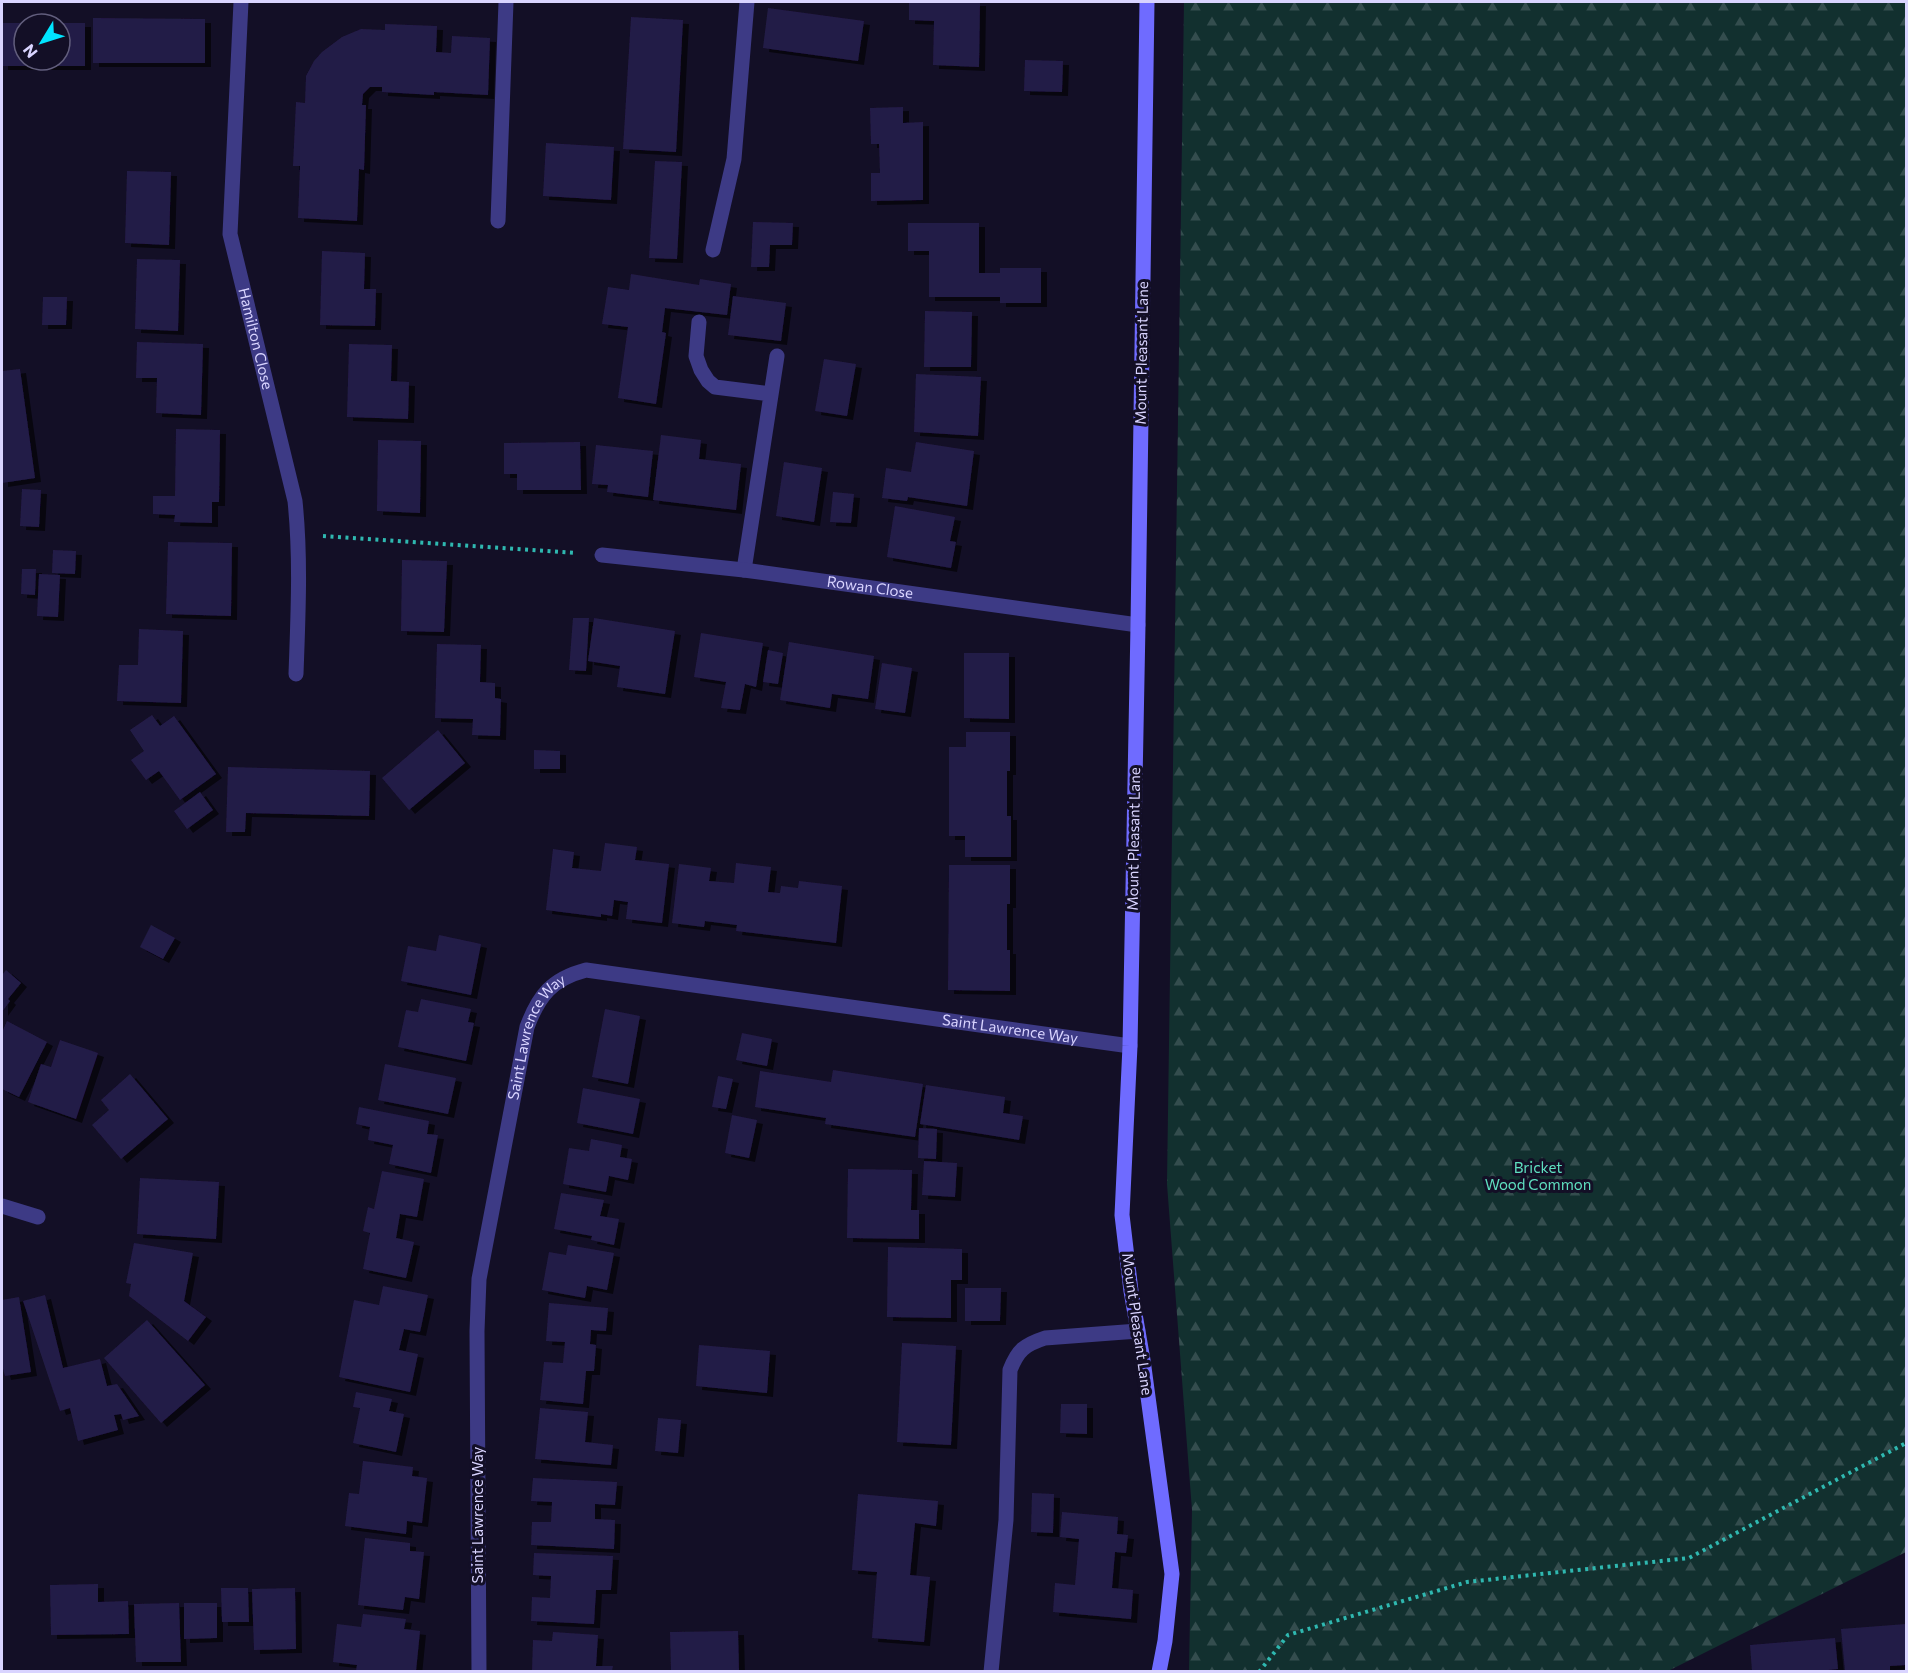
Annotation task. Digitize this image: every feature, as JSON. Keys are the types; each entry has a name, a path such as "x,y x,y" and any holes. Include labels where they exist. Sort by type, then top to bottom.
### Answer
{"street":[{"name":"Hamilton Close","path":"241,2 230,234 295,501 299,594 296,674"},
{"path":"498,221 506,2"},
{"path":"713,250 734,159 747,2"},
{"name":"Mount Pleasant Lane","path":"1147,2 1130,1046 1122,1215 1172,1574 1165,1641 1159,1671"},
{"path":"699,322 696,356 700,370 708,381 715,387 771,394"},
{"path":"744,570 777,356"},
{"name":"Rowan Close","path":"602,555 744,570 1138,625"},
{"name":"Saint Lawrence Way","path":"479,1671 477,1331 479,1279 527,1027 542,995 569,975 586,970 1130,1046"},
{"path":"2,1206 38,1217"},
{"path":"992,1671 1006,1520 1010,1370 1017,1353 1031,1343 1045,1338 1138,1330"}],"path":[{"path":"298,534 602,555"},
{"path":"1259,1671 1288,1635 1467,1582 1689,1558 1906,1443"}],"green space":[{"name":"Bricket Wood Common","path":"1184,2 1906,2 1906,1552 1668,1671 1189,1671 1192,1510 1167,1184"}],"building":[{"path":"909,2 980,2 979,67 933,65 934,21 909,20"},
{"path":"768,8 864,21 858,61 763,48"},
{"path":"631,17 683,20 676,152 623,149"},
{"path":"93,18 205,19 205,63 93,63"},
{"path":"2,23 12,23 12,66 2,66"},
{"path":"72,23 85,23 85,66 72,66"},
{"path":"385,24 437,26 436,52 451,53 452,36 490,38 488,95 382,92 382,87 370,87 363,94 362,105 366,105 364,170 359,169 357,221 298,218 300,166 293,166 296,102 305,103 306,76 322,52 342,37 361,29 385,30"},
{"path":"1025,60 1063,61 1062,92 1024,91"},
{"path":"903,107 903,123 923,122 923,200 871,201 871,173 880,173 879,144 871,144 870,108"},
{"path":"546,143 614,147 611,200 543,196"},
{"path":"655,161 682,162 677,259 649,258"},
{"path":"127,171 171,172 169,245 125,243"},
{"path":"753,222 793,223 792,245 770,245 769,267 751,267"},
{"path":"908,223 979,223 979,273 1000,273 1000,268 1041,268 1041,303 1000,303 1000,297 929,297 929,251 908,251"},
{"path":"322,251 365,253 364,289 376,289 375,326 320,325"},
{"path":"137,259 180,260 178,331 135,329"},
{"path":"631,274 699,285 700,279 731,284 727,315 665,308 662,332 666,333 656,404 618,398 628,327 602,324 608,287 629,290"},
{"path":"733,296 786,303 781,341 728,335"},
{"path":"43,297 67,297 66,325 42,325"},
{"path":"925,311 972,312 971,367 924,367"},
{"path":"137,342 203,344 201,415 156,413 157,378 136,378"},
{"path":"349,344 392,345 391,381 409,382 408,419 347,417"},
{"path":"824,359 856,364 847,416 815,411"},
{"path":"20,369 35,478 2,483 2,371"},
{"path":"916,374 981,377 978,436 914,432"},
{"path":"176,429 220,430 219,502 212,502 212,523 174,522 175,515 153,514 153,496 175,496"},
{"path":"661,435 701,440 699,459 741,464 736,510 653,500"},
{"path":"378,440 421,441 420,513 377,511"},
{"path":"580,442 581,490 517,490 517,474 504,474 504,443"},
{"path":"916,442 974,451 967,506 908,497 907,501 882,498 886,468 911,472"},
{"path":"596,445 653,451 648,497 607,492 608,485 592,484"},
{"path":"784,462 822,468 814,522 776,516"},
{"path":"22,489 41,490 39,527 20,526"},
{"path":"833,492 854,494 851,523 830,522"},
{"path":"895,506 955,517 950,541 956,542 951,568 887,557"},
{"path":"168,542 232,543 231,616 166,614"},
{"path":"53,550 76,551 75,574 52,573"},
{"path":"402,560 447,561 444,632 401,631"},
{"path":"22,569 36,569 35,595 21,594"},
{"path":"39,574 60,575 58,617 37,616"},
{"path":"573,618 589,618 586,671 569,670"},
{"path":"594,618 675,631 665,694 617,687 620,666 588,661"},
{"path":"139,629 183,631 181,703 117,701 119,665 138,665"},
{"path":"701,633 763,643 756,687 745,684 740,710 721,708 726,682 694,677"},
{"path":"789,642 874,656 868,699 832,694 830,708 780,700"},
{"path":"437,644 481,645 480,682 495,683 495,698 501,699 500,736 472,735 473,719 435,718"},
{"path":"768,650 783,653 778,684 763,682"},
{"path":"964,653 1009,653 1009,719 964,718"},
{"path":"882,663 912,668 905,713 875,709"},
{"path":"152,715 160,726 174,716 216,774 180,800 159,771 146,780 131,760 144,751 130,730"},
{"path":"438,730 465,763 409,810 382,778"},
{"path":"966,732 1010,732 1007,816 1011,816 1011,857 965,857 965,836 949,836 949,747 966,747"},
{"path":"534,750 560,751 560,769 534,769"},
{"path":"228,767 370,771 369,816 246,813 245,832 226,832"},
{"path":"200,792 213,810 187,829 174,811"},
{"path":"605,843 637,847 635,860 669,864 662,923 626,919 628,902 614,900 612,916 601,914 601,917 546,910 553,849 574,852 572,868 601,871"},
{"path":"736,863 771,867 768,892 780,893 781,886 798,888 799,881 842,886 836,943 736,931 737,925 705,921 704,927 672,923 679,864 711,868 709,881 734,883"},
{"path":"949,865 1010,865 1007,950 1010,950 1010,991 948,990"},
{"path":"151,925 175,938 163,959 140,947"},
{"path":"439,935 481,944 471,995 401,981 408,946 436,951"},
{"path":"6,970 21,983 8,999 10,1001 2,1012 2,975"},
{"path":"421,999 471,1009 468,1022 474,1023 466,1061 398,1047 406,1010 418,1012"},
{"path":"605,1009 640,1016 628,1084 592,1077"},
{"path":"7,1021 47,1042 19,1097 2,1089 2,1032"},
{"path":"742,1033 772,1039 767,1066 736,1060"},
{"path":"60,1040 98,1053 76,1119 28,1102 41,1064 51,1067"},
{"path":"385,1064 456,1078 448,1114 378,1100"},
{"path":"833,1070 923,1084 915,1137 825,1124 826,1118 755,1107 760,1071 831,1082"},
{"path":"130,1074 168,1119 121,1159 92,1125 109,1110 101,1100"},
{"path":"718,1076 733,1079 726,1109 712,1107"},
{"path":"926,1085 1005,1097 1003,1113 1023,1116 1019,1140 920,1124"},
{"path":"583,1088 640,1099 633,1134 577,1123"},
{"path":"359,1107 429,1121 427,1134 438,1135 431,1173 389,1164 393,1145 368,1140 370,1127 356,1124"},
{"path":"732,1115 757,1120 749,1158 725,1153"},
{"path":"919,1128 937,1129 936,1159 918,1158"},
{"path":"591,1139 622,1145 620,1157 632,1159 628,1180 609,1176 606,1192 563,1184 569,1148 589,1151"},
{"path":"924,1161 957,1163 955,1197 922,1195"},
{"path":"848,1169 912,1170 911,1210 919,1210 919,1239 847,1238"},
{"path":"382,1171 424,1179 417,1217 400,1214 396,1238 414,1242 406,1278 363,1269 370,1233 363,1231 368,1207 374,1209"},
{"path":"140,1178 219,1182 216,1239 137,1234"},
{"path":"561,1193 604,1200 600,1216 619,1219 614,1245 591,1240 592,1236 554,1229"},
{"path":"134,1243 193,1253 184,1301 206,1317 188,1341 129,1296 131,1284 126,1283"},
{"path":"568,1245 614,1253 607,1290 587,1286 585,1298 542,1290 549,1252 566,1255"},
{"path":"888,1247 962,1249 962,1280 951,1280 951,1318 887,1317"},
{"path":"383,1286 428,1295 420,1332 404,1329 399,1350 418,1354 410,1392 339,1377 354,1300 379,1305"},
{"path":"965,1288 1001,1288 1000,1321 965,1321"},
{"path":"45,1295 63,1368 100,1359 107,1386 117,1384 139,1416 123,1420 121,1414 114,1415 118,1430 78,1441 70,1408 60,1411 23,1301"},
{"path":"19,1297 31,1372 5,1376 2,1365 2,1300"},
{"path":"549,1303 608,1308 606,1331 591,1330 590,1344 596,1345 594,1371 586,1371 583,1404 540,1400 544,1362 563,1363 565,1342 546,1341"},
{"path":"147,1320 205,1385 161,1423 104,1358"},
{"path":"902,1343 956,1346 951,1445 897,1442"},
{"path":"699,1345 770,1351 767,1393 696,1386"},
{"path":"356,1392 392,1399 389,1411 404,1414 396,1452 353,1443 360,1408 353,1407"},
{"path":"1061,1404 1087,1404 1087,1434 1060,1433"},
{"path":"540,1408 588,1412 585,1442 613,1445 611,1465 535,1459"},
{"path":"658,1418 681,1420 678,1453 655,1451"},
{"path":"363,1461 413,1467 412,1476 427,1478 422,1523 407,1521 406,1534 345,1526 349,1493 359,1494"},
{"path":"533,1478 617,1482 615,1505 595,1504 595,1519 615,1520 614,1549 531,1545 532,1522 551,1522 552,1502 531,1501"},
{"path":"1032,1493 1054,1494 1053,1533 1031,1532"},
{"path":"858,1494 938,1501 936,1526 915,1523 910,1575 930,1577 924,1642 872,1638 877,1572 852,1570"},
{"path":"1062,1512 1118,1517 1117,1534 1128,1535 1126,1553 1115,1552 1112,1588 1133,1590 1131,1619 1053,1612 1055,1583 1075,1585 1079,1539 1060,1537"},
{"path":"365,1538 410,1543 410,1551 424,1552 419,1599 405,1597 403,1610 358,1605"},
{"path":"534,1553 613,1556 611,1590 596,1590 594,1624 531,1621 532,1597 550,1598 551,1576 533,1575"},
{"path":"98,1584 98,1602 128,1601 129,1634 51,1635 50,1585"},
{"path":"221,1588 248,1588 249,1622 222,1622"},
{"path":"295,1588 296,1649 254,1650 252,1589"},
{"path":"179,1603 181,1662 136,1662 134,1604"},
{"path":"184,1603 217,1603 217,1638 184,1639"},
{"path":"363,1614 406,1619 404,1629 420,1631 416,1671 356,1671 357,1665 333,1662 337,1624 361,1627"},
{"path":"1906,1624 1906,1665 1890,1666 1890,1671 1845,1671 1841,1629"},
{"path":"738,1631 739,1671 671,1671 670,1632"},
{"path":"553,1632 598,1635 596,1666 613,1666 612,1671 532,1671 533,1640 552,1641"},
{"path":"1835,1638 1838,1669 1752,1671 1750,1645"}]}
